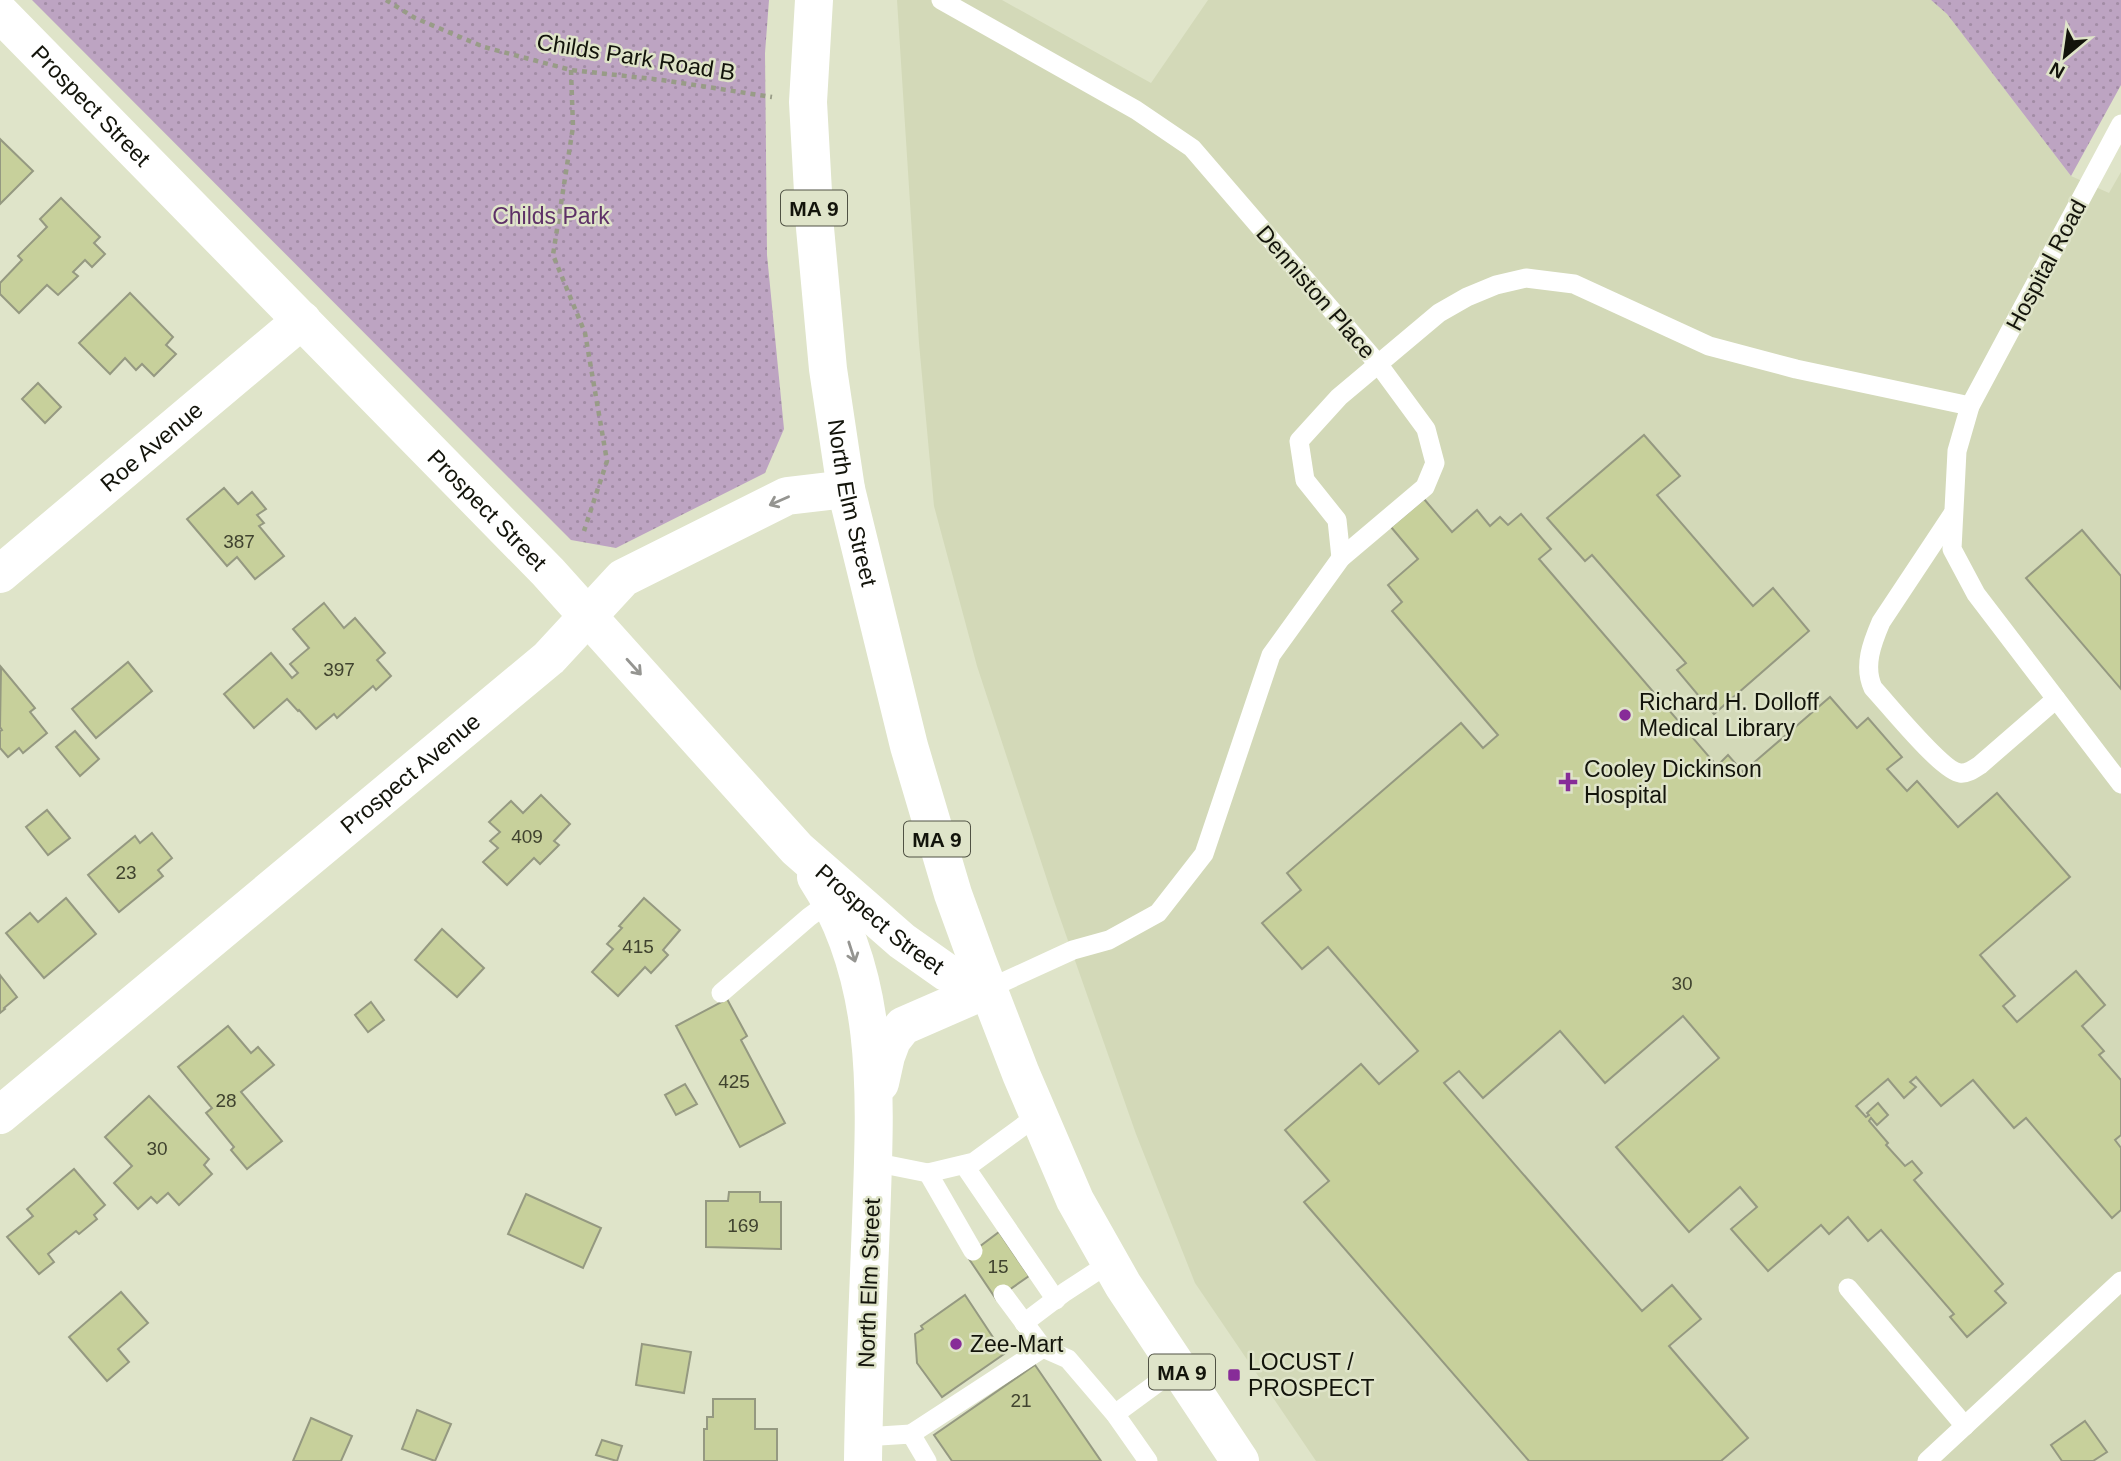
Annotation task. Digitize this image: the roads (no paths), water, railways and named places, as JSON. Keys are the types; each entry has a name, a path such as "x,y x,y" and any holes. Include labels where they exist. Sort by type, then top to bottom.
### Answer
{"main road":[{"name":"North Elm Street","path":"814,0 808,102 815,228 828,369 846,489 909,746 953,894 1038,1115 1075,1200 1117,1273"},
{"name":"Prospect Street","path":"0,12 589,616 797,849 902,941 946,972 988,989"},
{"name":"Roe Avenue","path":"0,574 302,320"},
{"name":"Prospect Avenue","path":"0,1115 538,667 623,578 787,496 846,489"},
{"name":"North Elm Street","path":"797,849 831,901 852,952 869,1024 875,1105 863,1449"},
{"name":"North Elm Street","path":"875,1105 886,1056 892,1040 904,1026 988,989"},
{"name":"MA 9","path":"1117,1273 1241,1461"}],"lane":[{"name":"Denniston Place","path":"941,0 1136,110 1192,148 1379,365 1439,313 1496,285 1526,278 1574,285 1709,346 1796,369 1970,406"},
{"name":"Hospital Road","path":"2121,124 1970,406 1957,451 1952,549 1976,594 2121,784"},
{"path":"988,989 1073,950 1109,940 1158,913 1204,854 1271,655 1341,558 1425,487 1435,463 1426,429 1379,365 1339,397 1299,441 1305,480 1337,520 1341,558"},
{"path":"1954,513 1881,622 1870,656 1868,676 1873,688 1943,764 1959,773 1971,771 1980,765 2056,699"},
{"path":"721,993 831,901"},
{"path":"873,1163 928,1174 974,1162 1038,1115"},
{"path":"964,1164 1056,1300"},
{"path":"928,1174 973,1251"},
{"path":"1024,1323 1056,1300 1117,1273"},
{"path":"1927,1461 2121,1281"},
{"path":"1848,1288 1965,1426"},
{"path":"1003,1294 1043,1348 1068,1359 1115,1414 1148,1461"},
{"path":"863,1449 911,1434 1043,1348"},
{"path":"1115,1414 1179,1367"},
{"path":"911,1434 927,1461"}],"place":[{"name":"Richard H. Dolloff Medical Library","path":"1625,715"},
{"name":"Cooley Dickinson Hospital","path":"1568,782"},
{"name":"Zee-Mart","path":"956,1344"},
{"name":"LOCUST / PROSPECT","path":"1234,1375"}],"park label":[{"name":"Childs Park","path":"551,216"}]}
